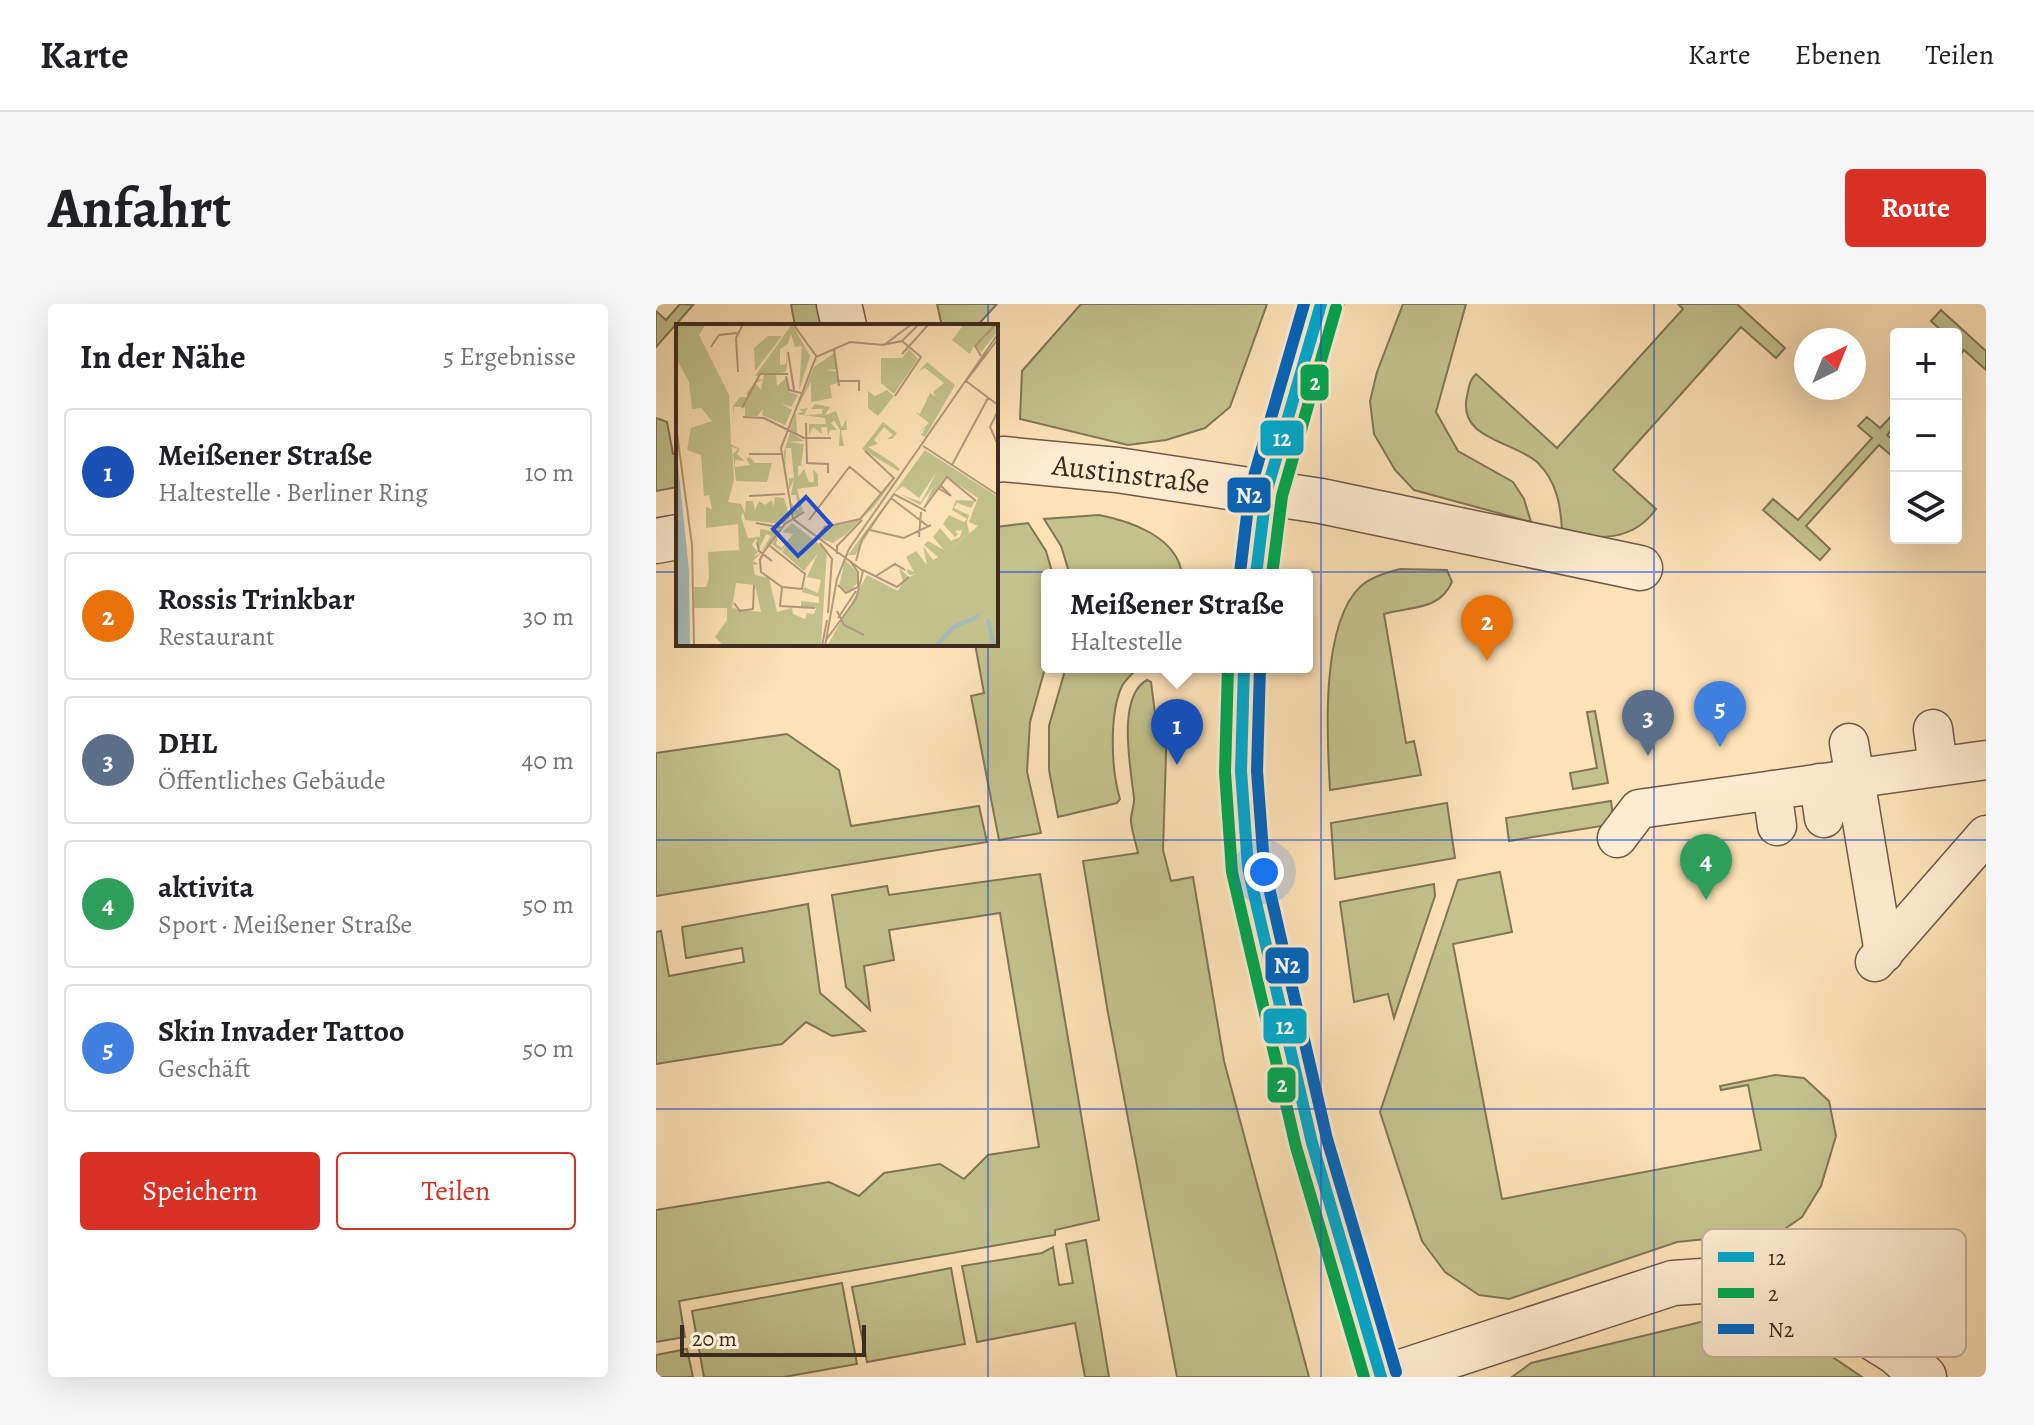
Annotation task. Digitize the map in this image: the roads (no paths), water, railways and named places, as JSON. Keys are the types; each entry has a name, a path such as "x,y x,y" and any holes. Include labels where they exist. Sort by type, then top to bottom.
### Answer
{"street":[{"path":"839,304 844,324"},
{"path":"1257,569 1266,493 1321,304"},
{"name":"Austinstraße","path":"998,460 1117,470 1321,501 1640,568"},
{"path":"656,541 676,537"},
{"path":"1244,673 1241,771 1248,868 1312,1143 1383,1377 1673,1283 1702,1281"},
{"path":"1933,729 1938,767"},
{"path":"1638,803 1761,786 1836,781 1986,760"},
{"path":"1836,781 1879,958 1986,835"},
{"path":"1902,1357 1924,1377"}],"place":[{"name":"Rossis Trinkbar","path":"1487,661"},
{"name":"Skin Invader Tattoo","path":"1720,747"},
{"name":"DHL","path":"1648,756"},
{"name":"Meißener Straße","path":"1177,765"},
{"name":"aktivita","path":"1706,900"}]}
